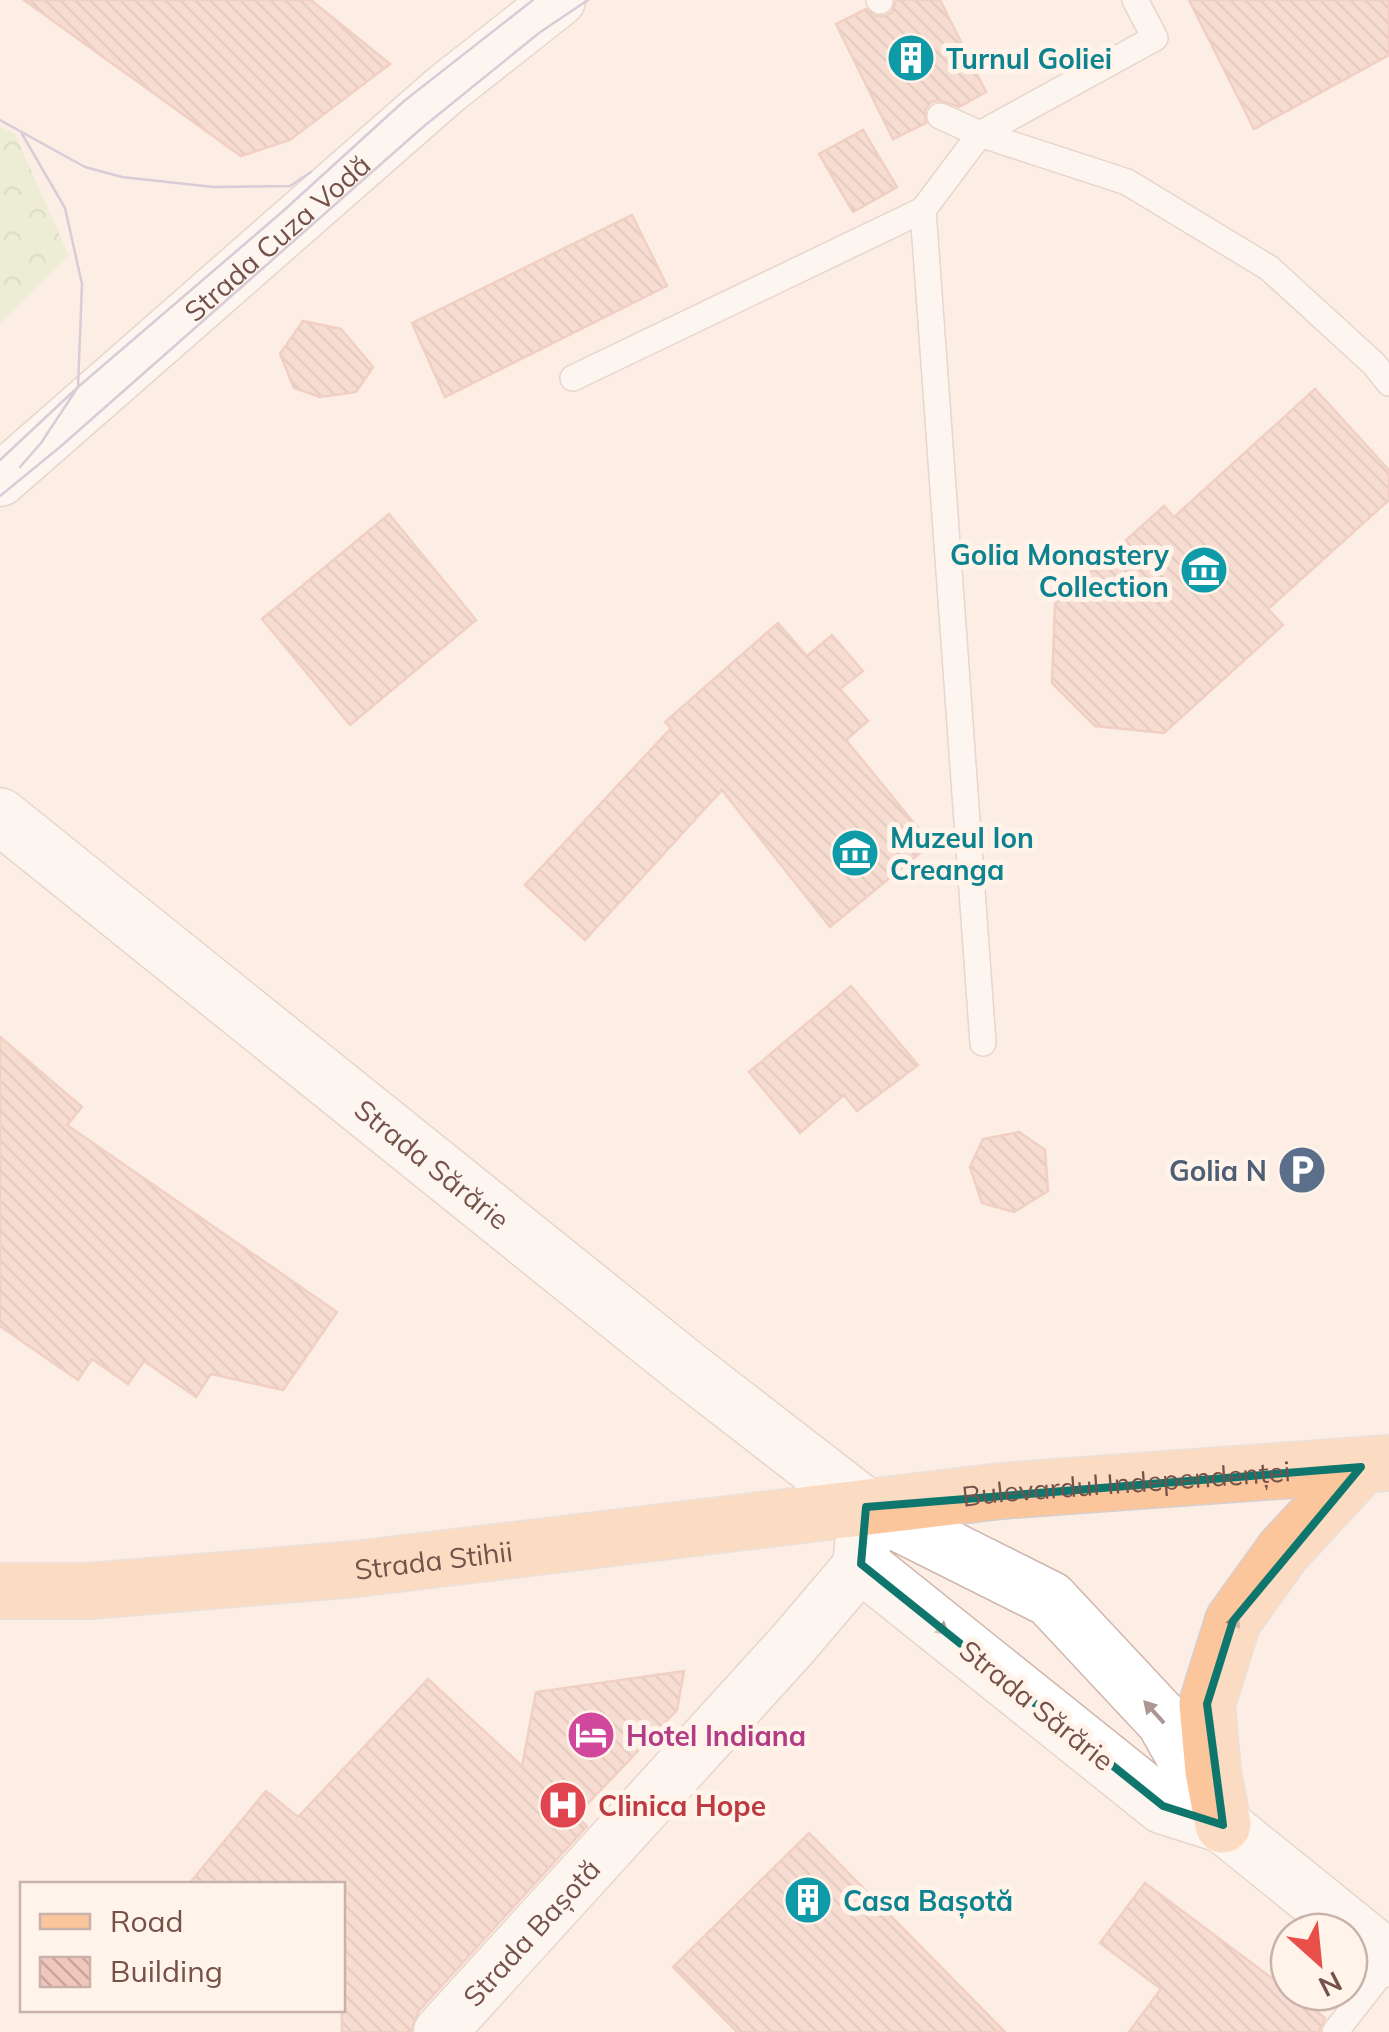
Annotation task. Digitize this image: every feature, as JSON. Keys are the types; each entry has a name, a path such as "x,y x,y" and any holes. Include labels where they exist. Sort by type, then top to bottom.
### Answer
{"main road":[{"name":"Bulevardul Independenței","path":"866,1507 1001,1491 1375,1465"},
{"path":"1223,1825 1207,1704 1233,1620 1284,1550 1375,1465"},
{"name":"Strada Stihii","path":"0,1591 89,1591 356,1568 866,1507"}],"street":[{"name":"Strada Cuza Vodă","path":"0,480 445,90 559,0"},
{"name":"Strada Sărărie","path":"0,816 866,1507 1050,1599 1164,1722 1223,1825 1389,1961"},
{"path":"861,1564 866,1507"},
{"name":"Strada Sărărie","path":"861,1564 1163,1806 1223,1825"},
{"name":"Strada Bașotă","path":"440,2032 861,1564"}],"lane":[{"path":"573,378 923,210 980,134 1155,38 1136,0"},
{"path":"940,116 980,134 1127,182 1268,268 1374,364 1389,383"},
{"path":"923,210 983,1043"},
{"path":"1334,2032 1389,1961"}],"highlighted area":[{"path":"1361,1467 1233,1621 1207,1704 1223,1825 1163,1806 861,1564 866,1507"}],"green space":[{"path":"0,126 15,134 69,256 0,323"}],"building":[{"path":"24,0 311,0 390,64 290,140 241,156"},
{"name":"Turnul Goliei","path":"896,0 940,0 986,92 959,107 939,100 931,102 925,110 926,123 893,139 836,24 866,9 875,16 885,16 892,12"},
{"path":"1189,0 1389,0 1389,55 1254,129"},
{"path":"863,130 897,187 853,212 819,154"},
{"path":"632,215 667,286 445,397 412,323"},
{"path":"303,321 341,329 373,367 356,392 320,397 294,388 280,354"},
{"path":"1315,389 1389,470 1389,500 1268,609 1283,625 1164,733 1095,726 1052,683 1055,604 1164,506 1174,517"},
{"path":"389,514 476,620 350,725 262,619"},
{"path":"778,623 807,656 832,635 863,671 840,689 868,721 846,740 931,844 830,927 722,790 585,940 525,885 671,728 665,722"},
{"path":"851,986 918,1065 857,1111 844,1095 800,1133 749,1072"},
{"path":"0,1037 82,1107 67,1125 337,1312 283,1390 211,1374 196,1397 144,1361 128,1384 92,1359 78,1380 0,1326"},
{"path":"1019,1132 1045,1150 1048,1191 1014,1212 982,1203 970,1167 983,1139"},
{"path":"684,1671 677,1710 576,1816 587,1826 418,2012 411,2032 342,2032 345,1882 191,1882 266,1791 298,1817 428,1679 522,1766 536,1692"},
{"name":"Casa Bașotă","path":"809,1833 1005,2032 737,2032 673,1967"},
{"path":"1145,1883 1269,1976 1269,2012 1317,2012 1325,2018 1319,2032 1129,2032 1161,1989 1100,1943"}],"tram line":[{"path":"0,460 404,101 533,0"},
{"path":"0,496 423,127 539,33 588,0"},
{"path":"0,120 85,167 122,177 213,187 290,186 311,172"},
{"path":"20,467 78,387 82,284 65,208 22,134"}],"place":[{"name":"Turnul Goliei","path":"911,58"},
{"name":"Golia Monastery Collection","path":"1204,570"},
{"name":"Muzeul Ion Creanga","path":"855,853"},
{"name":"Golia N","path":"1302,1170"},
{"name":"Hotel Indiana","path":"591,1735"},
{"name":"Clinica Hope","path":"563,1805"},
{"name":"Casa Bașotă","path":"808,1900"}]}
